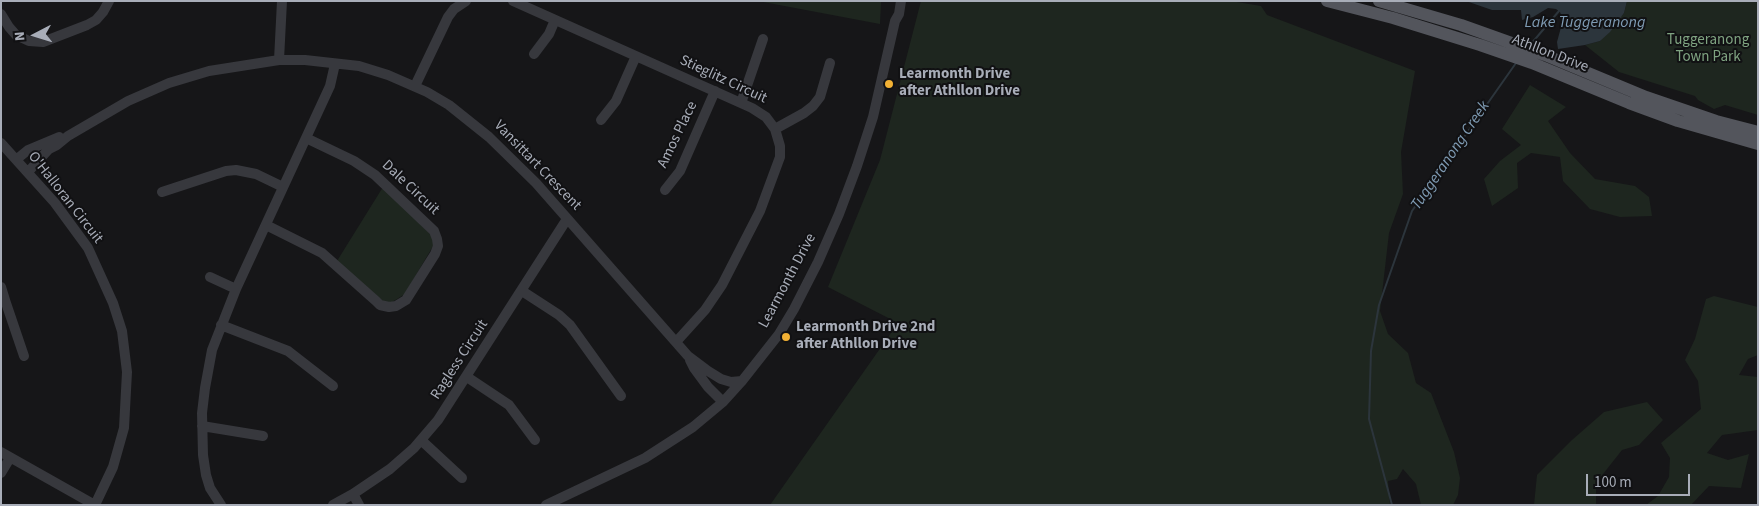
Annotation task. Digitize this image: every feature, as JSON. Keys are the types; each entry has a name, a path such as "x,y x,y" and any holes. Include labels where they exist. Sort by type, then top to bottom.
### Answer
{"main road":[{"name":"Athllon Drive","path":"1327,1 1517,51 1545,55 1646,97 1716,121 1758,132"},
{"name":"Athllon Drive","path":"1379,1 1454,23 1517,51 1532,63 1629,103 1678,121 1758,144"}],"street":[{"path":"1,14 9,28 20,37 29,41 43,42 96,20 109,1"},
{"path":"279,60 282,1"},
{"path":"415,86 448,17 454,9 466,1"},
{"name":"Stieglitz Circuit","path":"512,1 742,103 762,114 775,129"},
{"name":"Learmonth Drive","path":"894,1 893,13 895,21"},
{"name":"Learmonth Drive","path":"546,505 658,452 693,427 723,402 775,339 794,309 818,262 857,166 873,117 901,1"},
{"path":"534,54 549,34 555,20"},
{"path":"742,103 763,40"},
{"path":"601,120 616,101 636,56"},
{"name":"Vansittart Crescent","path":"28,172 49,149 68,136 131,100 169,83 209,71 279,60 305,60 359,66 415,86 449,105 489,136 514,159 688,356 708,372 721,379 731,382 742,381"},
{"path":"676,342 705,310 722,286 760,211 780,157 780,146 775,129 813,106 820,97 830,63"},
{"path":"221,505 210,488 206,476 202,426 207,375 212,350 236,289 330,86 335,64"},
{"name":"Amos Place","path":"665,190 680,170 715,91"},
{"name":"Vansittart Crescent","path":"16,159 28,150 58,137 68,136"},
{"name":"Dale Circuit","path":"266,225 322,252 376,302 389,307 396,306 406,300 435,254 438,246 434,231 375,175 354,160 306,138"},
{"name":"O'Halloran Circuit","path":"1,142 55,203 88,248 113,303 122,331 127,372 124,428 113,467 95,505"},
{"path":"162,192 226,171 236,170 256,174 283,187"},
{"name":"Ragless Circuit","path":"333,505 390,469 421,440 438,420 567,219"},
{"path":"210,277 236,289"},
{"path":"1,287 3,300 24,356"},
{"path":"522,291 552,310 570,325 621,396"},
{"path":"221,325 288,351 333,386"},
{"name":"Vansittart Crescent","path":"688,356 708,387 723,402"},
{"path":"467,377 509,405 535,440"},
{"path":"707,414 709,402 708,387"},
{"path":"202,426 263,436"},
{"path":"421,440 462,478"},
{"path":"1,452 95,505"},
{"path":"1,473 10,458"},
{"path":"353,494 359,505"}],"green space":[{"path":"758,1 881,1 880,24"},
{"path":"921,1 1231,1 1261,6 1267,15 1415,71 1401,152 1403,194 1389,233 1380,311 1388,334 1408,353 1416,383 1431,393 1454,452 1460,478 1458,495 1453,505 1421,505 1416,484 1403,469 1397,479 1388,481 1390,505 770,505 898,323 828,287 880,160"},
{"name":"Tuggeranong Town Park","path":"1627,1 1758,1 1758,115 1725,105 1714,109 1698,100 1695,96 1619,72 1585,45 1600,41 1624,13"},
{"path":"1530,85 1566,107 1548,121 1570,153 1595,179 1635,186 1649,197 1652,216 1620,217 1590,209 1563,181 1560,157 1531,153 1517,163 1518,188 1492,206 1484,179 1500,161 1521,145 1502,129"},
{"path":"383,187 433,237 433,246 405,294 389,304 381,301 337,261"},
{"path":"1714,296 1758,307 1758,355 1748,359 1739,375 1758,377 1758,430 1722,435 1707,453 1728,460 1749,454 1741,488 1709,486 1691,505 1646,505 1658,496 1669,477 1670,458 1661,443 1701,409 1698,381 1685,360 1695,339 1706,299"},
{"path":"1647,402 1663,420 1639,445 1622,450 1596,483 1596,505 1534,505 1537,475 1572,440 1604,412"}],"water":[{"name":"Lake Tuggeranong","path":"1466,1 1627,1 1624,13 1610,32 1600,41 1558,49 1557,42 1563,20 1560,12 1556,9 1548,8 1533,17 1522,20 1521,10 1492,10"}],"waterway":[{"name":"Tuggeranong Creek","path":"1531,44 1559,9"},
{"name":"Tuggeranong Creek","path":"1392,505 1369,419 1371,351 1379,305 1412,211 1516,63"}],"place":[{"name":"Learmonth Drive after Athllon Drive","path":"889,84"},
{"name":"Learmonth Drive 2nd after Athllon Drive","path":"786,337"}]}
